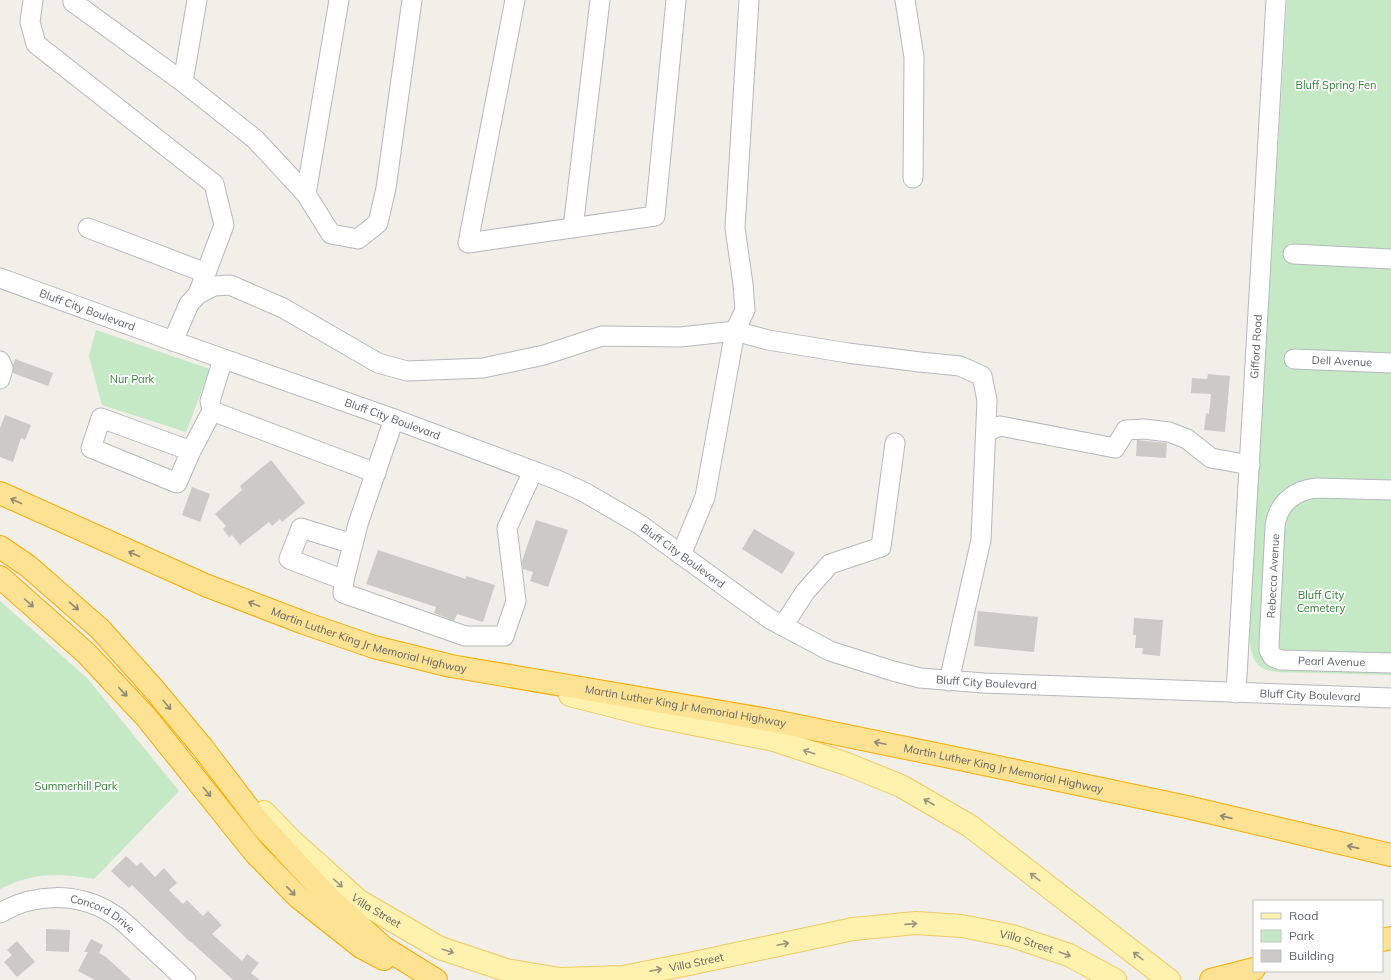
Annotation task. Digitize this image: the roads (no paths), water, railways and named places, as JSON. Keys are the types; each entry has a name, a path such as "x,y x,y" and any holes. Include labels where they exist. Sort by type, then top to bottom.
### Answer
{"highway":[{"name":"Martin Luther King Jr Memorial Highway","path":"0,494 205,585 374,647 451,666 774,721 1187,807 1391,855"},
{"path":"0,547 28,566 100,628 202,747 263,827 332,901 383,947 436,980"},
{"path":"0,577 86,653 146,717 255,853 298,897 361,947 429,980"},
{"path":"1219,978 1253,969"}],"main road":[{"path":"451,666 648,715 774,740 848,764 901,786 970,826 1169,980"},
{"name":"Villa Street","path":"202,747 292,841 359,901 440,948 506,970 560,979 623,977 853,929 916,923 962,926 1012,936 1069,956 1115,980"}],"street":[{"path":"33,0 30,22 36,44 214,184 224,225 198,294"},
{"path":"73,0 73,2 183,82 255,139 306,194 331,234 358,239 378,223 386,188 412,0"},
{"path":"183,82 197,0"},
{"path":"306,194 339,0"},
{"path":"515,0 468,243 655,216 676,0"},
{"path":"573,228 600,0"},
{"path":"681,555 705,497 735,331 745,310 735,228 749,0"},
{"path":"905,0 914,57 913,178"},
{"name":"Gifford Road","path":"1236,693 1276,0"},
{"path":"88,228 206,272"},
{"path":"1293,254 1391,260"},
{"name":"Bluff City Boulevard","path":"0,278 394,419 556,479 614,508 639,524 764,615 830,651 858,660 920,678 949,681 1391,698"},
{"path":"173,341 189,304 198,294 214,286 230,285 283,308 378,363 406,371 483,368 544,355 602,336 680,337 735,331 768,340 920,362 960,366 982,376 987,400 986,432 981,540 949,681"},
{"path":"191,451 101,418 91,448 177,483 191,451 212,411 210,401 223,359"},
{"name":"Dell Avenue","path":"1294,359 1391,363"},
{"path":"0,361 3,368 0,379"},
{"path":"212,411 376,472"},
{"path":"394,419 353,544 344,580 343,593 465,636 504,636 516,601 508,528 533,471"},
{"path":"986,432 1000,426 1115,448 1126,430 1144,428 1169,432 1187,439 1211,458 1250,465"},
{"path":"783,626 805,592 830,564 881,547 895,443"},
{"name":"Rebecca Avenue","path":"1273,657 1269,650 1269,645 1275,526 1279,510 1288,499 1300,491 1317,488 1391,490"},
{"path":"344,580 289,559 301,528 353,544"},
{"name":"Pearl Avenue","path":"1273,657 1281,660 1391,663"},
{"name":"Concord Drive","path":"0,913 10,907 30,900 49,897 71,898 94,905 111,912 186,980"}],"park label":[{"name":"Bluff Spring Fen","path":"1336,85"},
{"name":"Nur Park","path":"132,379"},
{"name":"Bluff City Cemetery","path":"1321,601"},
{"name":"Summerhill Park","path":"76,786"}]}
